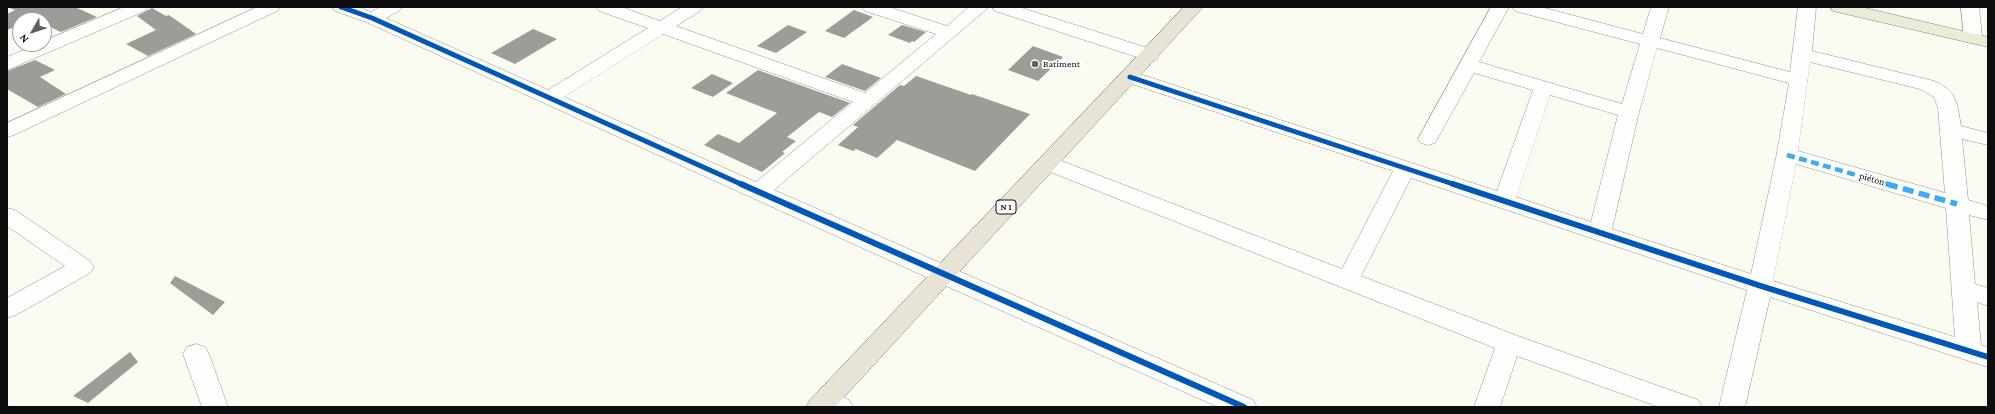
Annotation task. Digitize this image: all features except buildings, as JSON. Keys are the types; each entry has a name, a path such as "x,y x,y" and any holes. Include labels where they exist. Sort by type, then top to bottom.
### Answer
{"highway":[{"name":"N 1","path":"828,405 943,275 1194,7"}],"main road":[{"path":"1839,7 1981,40"}],"street":[{"path":"7,64 139,7"},
{"path":"7,131 271,7"},
{"path":"341,7 372,18 943,275 1244,407"},
{"path":"372,18 393,7"},
{"path":"605,7 868,101"},
{"path":"550,97 694,7"},
{"path":"871,7 948,32"},
{"path":"758,192 868,101 948,32 980,7"},
{"path":"1001,7 1150,55"},
{"path":"1428,139 1500,7"},
{"path":"1521,7 1586,15 1650,41 1799,80"},
{"path":"1600,232 1629,112 1660,7"},
{"path":"1732,407 1761,286 1787,155 1803,55 1808,7"},
{"path":"1970,7 1981,40"},
{"path":"1803,55 1939,90 1945,95 1951,130 1963,289 1978,354"},
{"path":"1468,66 1629,112"},
{"path":"1130,77 1761,286 1978,354"},
{"path":"1504,201 1543,88"},
{"path":"1951,130 1988,139"},
{"name":"piéton","path":"1787,155 1988,213"},
{"path":"1047,163 1509,343 1689,407"},
{"path":"1347,281 1405,169"},
{"path":"7,215 82,267 7,309"},
{"path":"1963,289 1988,297"},
{"path":"1487,407 1509,343"},
{"path":"196,354 215,407"}],"marked path":[{"path":"1787,155 1957,204"}],"cycle path":[{"path":"341,7 372,18 943,275 1244,407"},
{"path":"1130,77 1761,286 1988,357"}],"place":[{"name":"Batiment","path":"1035,64"}]}
